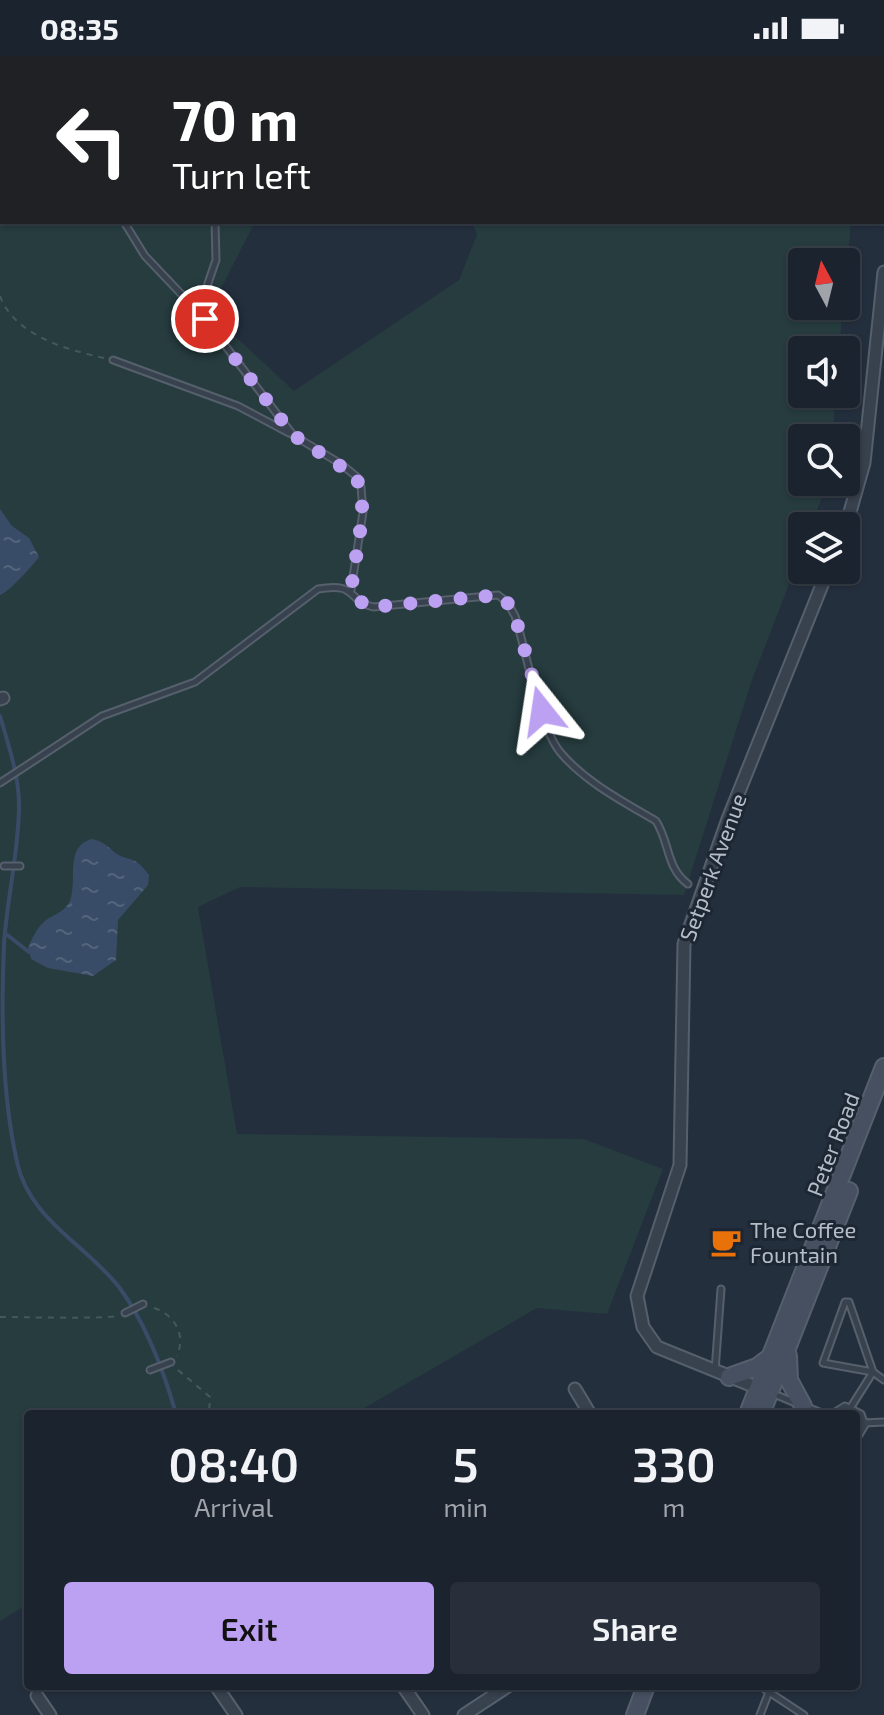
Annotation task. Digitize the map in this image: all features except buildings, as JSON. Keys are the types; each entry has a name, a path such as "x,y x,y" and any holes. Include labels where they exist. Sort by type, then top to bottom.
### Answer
{"main road":[{"name":"Peter Road","path":"762,1410 769,1358 845,1173 884,1067"},
{"name":"Peter Road","path":"751,1410 789,1346 884,1100"},
{"path":"789,1346 789,1380 812,1410"},
{"path":"722,1374 757,1367 769,1358"},
{"path":"635,1715 644,1690"},
{"path":"643,1715 653,1690"}],"street":[{"path":"850,512 864,463 884,272"},
{"name":"Setperk Avenue","path":"722,1374 657,1347 638,1317 641,1281 673,1192 682,1151 680,978 684,944 728,819 822,584"},
{"path":"722,1374 764,1390"},
{"path":"575,1389 588,1410"},
{"path":"219,1690 236,1715"},
{"path":"406,1690 423,1715"},
{"path":"464,1715 502,1690"},
{"path":"37,1696 50,1715"}],"lane":[{"path":"125,224 145,256 205,319 293,435"},
{"path":"205,319 205,292 217,244 215,224"},
{"path":"113,360 238,406 293,435 357,477 363,512 351,590"},
{"path":"0,783 102,716 195,682 318,589 336,586 351,590 364,605 373,607 498,595 507,602 519,628 542,711 560,752 579,771 656,821 663,832 671,865 688,884"},
{"path":"4,866 20,866"},
{"path":"721,1289 722,1374"},
{"path":"873,1372 849,1302 845,1302 823,1363 873,1372 884,1380"},
{"path":"125,1313 142,1305"},
{"path":"150,1370 169,1363"},
{"path":"851,1407 873,1372"},
{"path":"764,1390 809,1410"},
{"path":"826,1410 851,1407 855,1410"},
{"path":"860,1413 864,1423 860,1435"},
{"path":"864,1423 884,1422"},
{"path":"766,1690 804,1715"},
{"path":"760,1715 769,1692"}],"path":[{"path":"0,296 7,313 27,329 67,347 113,360"},
{"path":"142,1305 163,1311 178,1328 179,1350 169,1363 202,1387 210,1397 209,1410"},
{"path":"0,1317 110,1319"}],"green space":[{"path":"0,224 254,224 209,312 294,391 459,280 477,235 473,224 851,224 849,248 788,248 788,320 842,320 840,336 788,336 788,408 835,408 833,424 788,424 788,496 822,496 816,512 788,512 789,584 752,680 684,895 240,887 198,907 237,1134 584,1139 663,1169 607,1314 537,1308 361,1410 24,1410 24,1606 0,1621"}],"water":[{"path":"0,509 12,526 29,538 39,557 0,595"},
{"path":"91,839 135,861 149,875 148,885 118,920 116,960 93,976 48,968 31,959 28,947 41,925 70,901 77,849"}],"waterway":[{"path":"0,716 19,794 17,840 4,944 3,997 6,1082 17,1162 33,1200 105,1272 128,1301 153,1348 175,1410"},
{"path":"6,934 29,952"}],"place":[{"name":"The Coffee Fountain","path":"726,1242"}],"route":[{"path":"205,319 277,418 293,435 357,477 363,512 351,590 364,605 373,607 498,595 507,602 515,616 542,711"}]}
